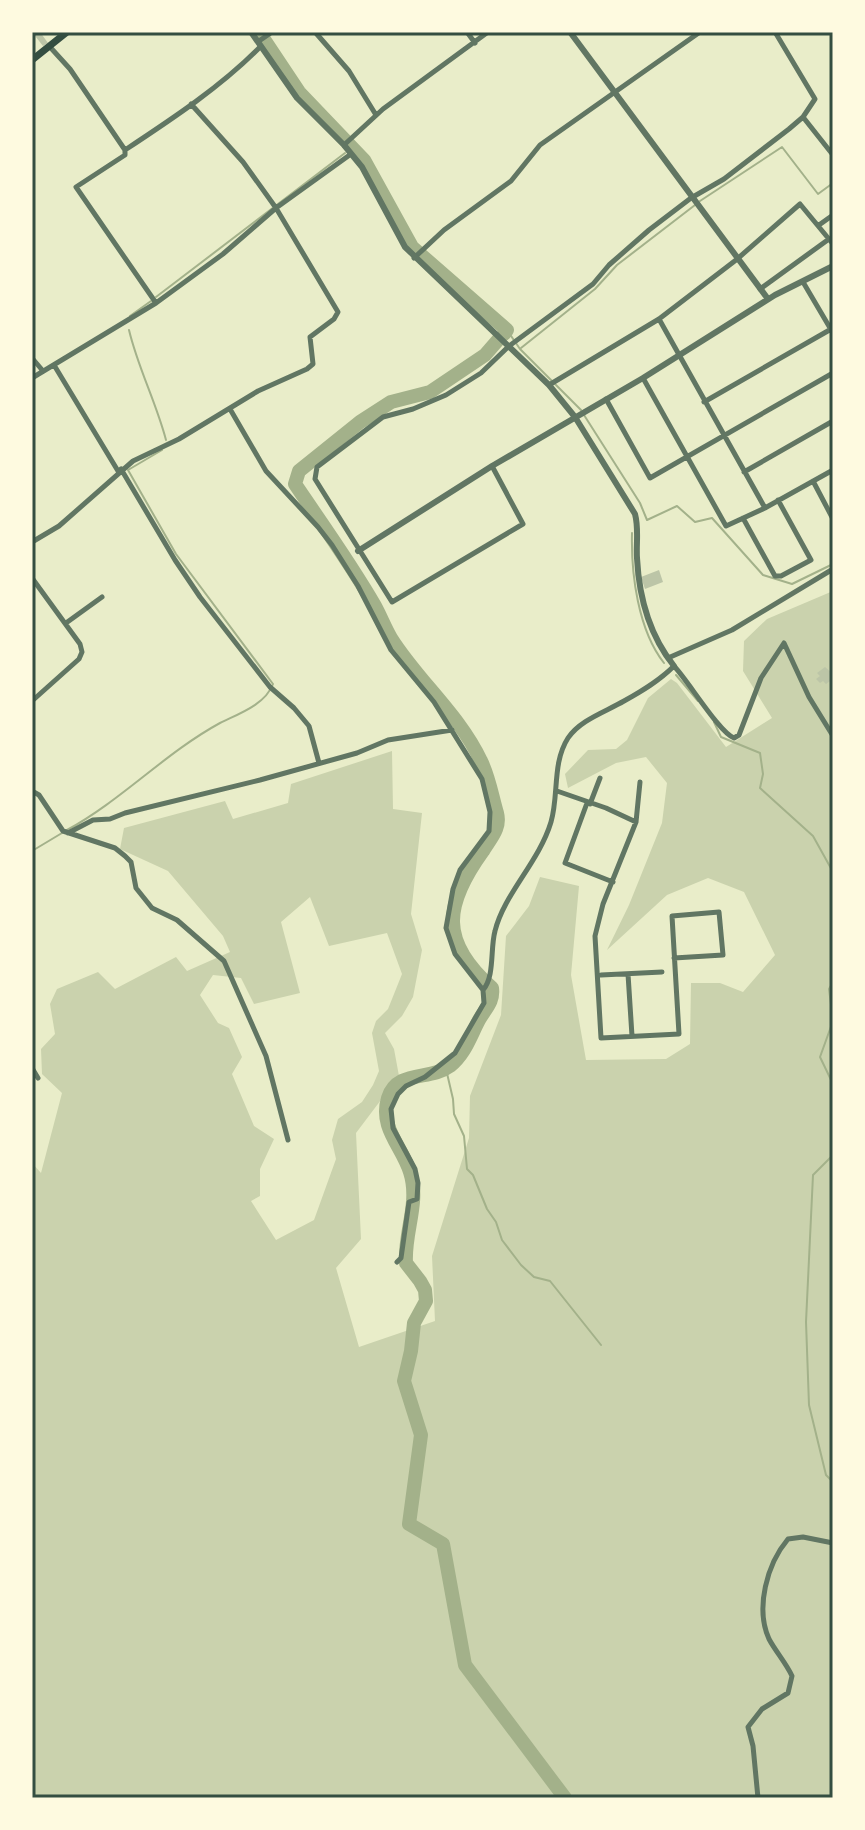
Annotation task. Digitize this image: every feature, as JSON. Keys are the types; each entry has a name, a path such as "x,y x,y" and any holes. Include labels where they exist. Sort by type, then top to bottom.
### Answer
{"main road":[{"path":"32,60 67,32"}],"street":[{"path":"251,32 262,41 297,98 346,142 405,247 417,255 549,385 575,417 635,514 638,525 638,576 658,645 725,734 734,738 739,735 761,678 779,646 784,643 809,697 833,736"},
{"path":"125,150 245,62 272,32"},
{"path":"315,32 349,71 376,115"},
{"path":"467,32 475,43"},
{"path":"346,142 376,115 488,32"},
{"path":"570,32 736,260 768,299"},
{"path":"417,255 444,230 511,181 540,145 700,32"},
{"path":"492,466 523,524 392,602 315,479 317,467 383,417 424,405 481,373 509,346 593,284 619,256 695,203 803,117 815,99 775,32"},
{"path":"49,46 70,69 125,150 125,155 76,187 154,301"},
{"path":"32,542 76,511 120,470 258,391 307,369 313,364 310,337 334,319 338,312 275,207 243,162 191,104"},
{"path":"803,117 833,155"},
{"path":"32,378 223,254 275,207 351,154"},
{"path":"549,385 659,319 736,260 800,204 831,242 760,289"},
{"path":"819,225 833,215"},
{"path":"358,551 768,299 833,266"},
{"path":"704,402 832,330 803,282"},
{"path":"659,319 765,508"},
{"path":"32,358 43,371"},
{"path":"54,365 175,560 272,688 309,726 319,763"},
{"path":"606,399 650,478 833,373"},
{"path":"643,378 726,526 833,470"},
{"path":"230,409 266,471 332,545 358,586 391,650 434,702 482,779 491,822 489,831 460,870 446,928 451,946 486,986"},
{"path":"744,472 833,421"},
{"path":"813,480 833,519"},
{"path":"743,518 775,576 781,576 811,560 778,500"},
{"path":"668,658 732,630 833,569"},
{"path":"32,578 66,623 82,652 79,659 32,701"},
{"path":"66,623 102,597"},
{"path":"397,1262 401,1258 418,1183 415,1169 393,1128 391,1109 398,1094 425,1077 460,1047 484,1003 499,917 528,872 551,822 561,755 573,732 588,720 651,685 674,666"},
{"path":"66,832 93,820 110,819 319,763 388,740 452,730"},
{"path":"600,778 565,863 613,882"},
{"path":"640,782 636,822 595,936 601,1038 679,1034 674,958 672,916 719,912 723,955 674,958"},
{"path":"32,787 66,832 115,848 125,856 131,862 136,888 152,908 177,920 224,961 266,1056 288,1140"},
{"path":"557,791 636,822"},
{"path":"601,975 662,972"},
{"path":"628,974 632,1036"},
{"path":"32,1068 38,1078"},
{"path":"758,1798 755,1759 748,1727 762,1709 788,1693 792,1676 769,1638 763,1619 763,1601 771,1570 777,1552 788,1539 803,1537 833,1543"}],"green space":[{"path":"833,591 833,1798 32,1798 32,1163 41,1173 62,1093 42,1074 41,1049 55,1034 50,1004 57,989 98,972 115,989 176,957 187,971 230,952 223,936 168,871 120,849 124,828 225,801 233,819 288,803 291,784 392,751 393,809 422,813 411,914 422,950 413,997 402,1016 385,1033 394,1049 399,1076 356,1133 361,1239 336,1268 359,1347 435,1321 432,1256 469,1138 470,1096 501,1015 506,936 529,906 540,877 579,886 571,975 586,1060 666,1059 690,1044 691,983 720,983 743,992 775,955 744,892 708,878 667,895 607,950 662,823 667,783 646,757 616,763 568,788 565,774 588,750 616,749 627,740 648,698 671,679 726,747 772,718 743,671 744,641 767,619","holes":["310,897 329,946 387,933 402,974 388,1009 376,1021 372,1033 379,1071 373,1085 362,1102 338,1119 332,1140 336,1159 314,1220 276,1240 251,1201 260,1196 260,1169 274,1139 254,1126 232,1074 242,1057 229,1028 218,1023 200,995 213,975 241,978 254,1004 300,993 281,922"]}],"building":[{"path":"32,32 40,32 48,43 43,46"},
{"path":"659,570 663,582 645,589 641,577"},
{"path":"825,667 833,674 833,679 826,684 816,679 820,676 817,673"}],"waterway":[{"path":"259,32 299,92 364,160 412,247 507,330 504,334"},
{"path":"700,201 782,147 818,194 833,183"},
{"path":"156,297 345,153"},
{"path":"521,348 595,289 617,265 695,205"},
{"path":"130,316 151,301"},
{"path":"129,330 166,440"},
{"path":"507,330 520,349 581,410"},
{"path":"498,340 485,355 430,392 391,402 360,422 299,471 295,484 356,575 391,638 472,744 486,773 497,813 498,823 494,833 460,889 453,922 463,954 492,988 490,1001 455,1061 442,1070 399,1083 392,1089 386,1109 389,1128 413,1184 406,1263 425,1290 426,1301 414,1323 404,1381 421,1435 409,1524 443,1544 465,1665 565,1798"},
{"path":"584,415 640,503 647,520 677,506 695,522 712,518 763,575 792,584 833,564"},
{"path":"67,830 200,735 257,703 273,684 176,554 128,470 162,450"},
{"path":"632,533 633,566 642,618 664,663"},
{"path":"676,675 698,701"},
{"path":"714,722 721,737 760,753 763,774 760,788 813,836 833,872"},
{"path":"32,851 62,833"},
{"path":"833,982 829,989 833,1019"},
{"path":"833,1021 820,1057 833,1084"},
{"path":"446,1069 454,1114 464,1136 467,1169 473,1175 502,1240 534,1277 550,1281 601,1345"},
{"path":"833,1155 813,1175 806,1322 809,1405 826,1475 833,1482"}]}
